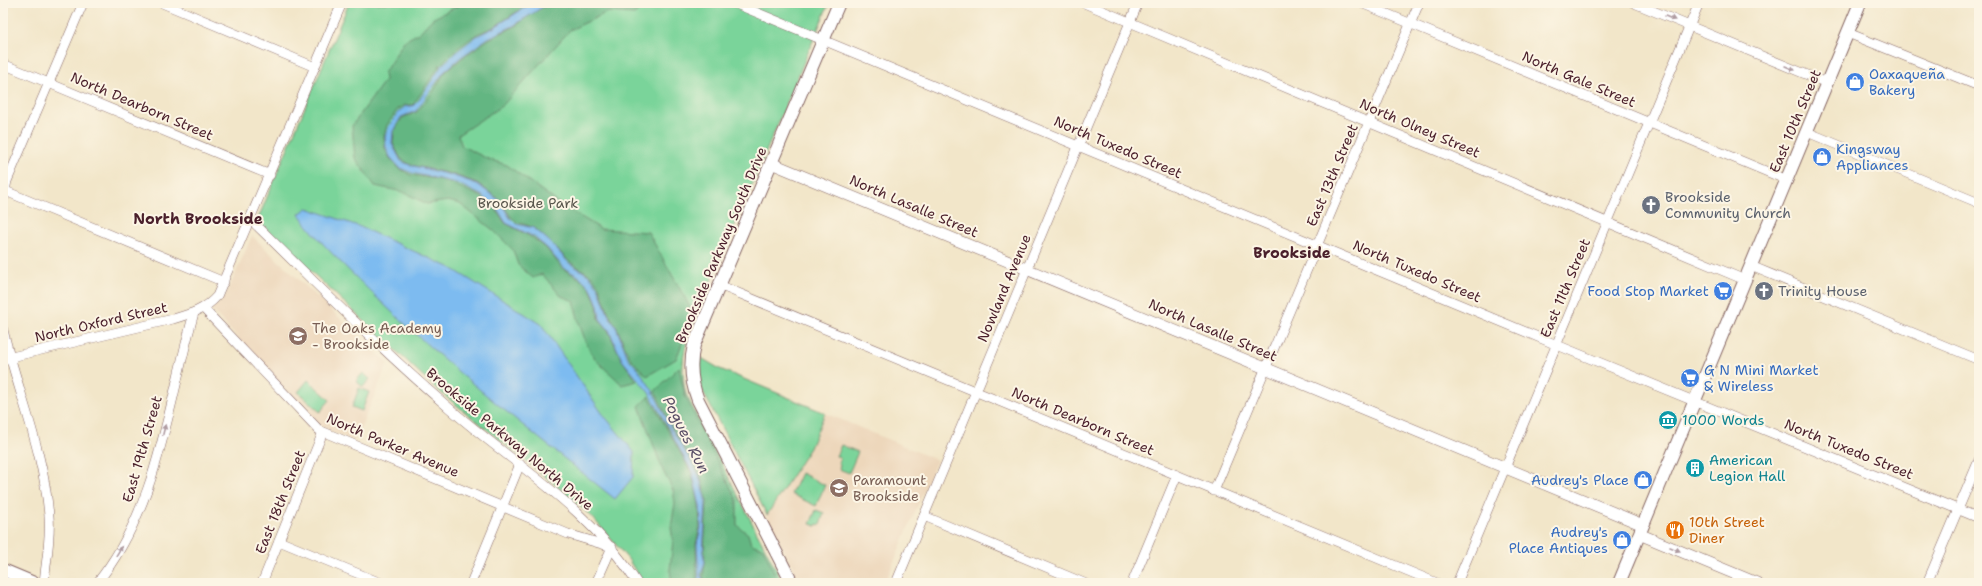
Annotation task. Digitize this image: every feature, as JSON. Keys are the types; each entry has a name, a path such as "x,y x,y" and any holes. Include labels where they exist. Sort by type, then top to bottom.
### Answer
{"main road":[{"name":"Brookside Parkway South Drive","path":"792,583 694,390 691,369 692,353 719,285 839,3"},
{"name":"East 10th Street","path":"1619,583 1860,3"},
{"path":"3,570 34,583"}],"street":[{"path":"83,3 7,181 4,194 224,282"},
{"path":"162,3 315,67"},
{"path":"204,308 217,296 224,282 342,3"},
{"name":"North Tuxedo Street","path":"734,3 1557,345 1979,518"},
{"name":"North Olney Street","path":"1084,3 1745,280"},
{"name":"Nowland Avenue","path":"896,583 1138,3"},
{"name":"North Gale Street","path":"1361,3 1787,180"},
{"name":"East 13th Street","path":"1214,490 1419,3"},
{"path":"1634,3 1827,83"},
{"name":"East 11th Street","path":"1457,583 1699,3"},
{"path":"1848,32 1979,86"},
{"name":"North Dearborn Street","path":"3,64 270,175"},
{"path":"1807,132 1979,203"},
{"name":"North Lasalle Street","path":"772,163 1505,467 1754,582"},
{"name":"Brookside Parkway North Drive","path":"251,220 404,369 450,409 520,464 583,517 612,547 637,583"},
{"path":"1751,266 1979,360"},
{"name":"North Dearborn Street","path":"719,285 1437,583"},
{"name":"North Oxford Street","path":"6,358 194,313 204,308"},
{"name":"North Parker Avenue","path":"204,308 319,430 568,534 612,547"},
{"name":"East 19th Street","path":"97,583 122,546 132,528 148,490 194,313"},
{"path":"3,330 6,358 30,417 48,502 49,536 44,583"},
{"name":"East 18th Street","path":"262,583 324,432"},
{"path":"1927,583 1979,460"},
{"path":"471,583 520,464"},
{"path":"1132,583 1177,475"},
{"path":"924,516 1084,583"},
{"path":"279,541 381,583"},
{"path":"596,583 612,547"}],"shaded area":[{"name":"The Oaks Academy - Brookside","path":"252,236 388,363 355,441 319,426 212,310 225,297"},
{"name":"Paramount Brookside","path":"698,356 720,369 937,460 885,583 801,583 701,388"}],"green space":[{"name":"Brookside Park","path":"349,3 829,3 689,334 683,364 683,379 686,394 783,583 643,583 628,559 593,518 563,491 439,391 257,221"},
{"path":"463,3 530,3 494,27 477,34 454,51 440,65 413,105 405,105 397,110 387,125 384,136 385,148 389,157 400,169 411,175 443,180 480,196 497,211 505,223 533,238 546,248 563,269 579,278 590,288 597,305 599,319 608,330 622,360 637,381 622,385 600,364 586,343 577,316 574,301 561,296 542,274 533,278 518,265 513,250 493,230 460,204 448,201 427,204 403,192 375,186 355,158 352,126 385,80 384,73 404,41 419,33 432,19"},
{"path":"551,3 648,3 634,14 608,12 570,30 503,105 458,135 462,146 488,159 507,165 560,204 601,229 648,232 694,314 676,359 647,376 630,358 609,314 599,286 592,276 570,262 535,228 517,222 511,217 500,200 477,183 451,174 411,165 401,159 393,144 394,132 402,118 417,112 433,92 444,73 489,39 514,27 532,13"},
{"path":"698,356 720,369 825,413 810,448 767,515 701,388 697,373"},
{"path":"679,367 685,396 737,500 737,525 748,534 751,544 763,548 779,583 705,583 703,576 705,562 704,551 707,502 700,474 673,429 655,391"},
{"path":"363,373 370,379 363,387 356,381"},
{"path":"308,380 330,400 320,412 298,392"},
{"path":"359,388 369,392 362,411 352,407"},
{"path":"649,396 691,472 696,490 699,505 700,527 696,544 697,583 672,583 670,570 673,540 671,528 675,503 673,490 663,471 639,406"},
{"path":"841,445 858,452 849,473 839,469 840,465 838,463 840,457 836,456"},
{"path":"801,473 825,485 816,506 791,494"},
{"path":"816,510 824,513 820,525 817,524 816,526 810,524"}],"water":[{"path":"532,3 549,3 513,26 488,38 461,57 444,72 416,111 401,117 393,131 392,144 401,161 410,165 451,175 477,184 499,200 510,218 516,224 534,228 549,241 569,263 590,276 598,287 608,314 616,327 628,358 639,370 653,391 672,430 699,475 706,502 703,553 705,562 701,575 704,583 699,583 697,544 701,528 700,506 692,472 650,394 622,360 609,330 600,319 598,305 591,288 580,277 564,268 547,248 534,237 506,223 498,210 481,195 456,183 412,173 400,168 390,157 386,148 385,137 389,126 398,112 406,106 413,106 419,100 442,65 477,36 493,28"},
{"path":"307,208 358,226 451,268 541,324 602,413 634,452 633,477 615,499 490,398 400,320 315,235 299,214"}],"place":[{"name":"Oaxaqueña Bakery","path":"1855,82"},
{"name":"Kingsway Appliances","path":"1822,157"},
{"name":"Brookside Community Church","path":"1651,205"},
{"name":"Food Stop Market","path":"1723,291"},
{"name":"Trinity House","path":"1764,291"},
{"name":"The Oaks Academy - Brookside","path":"298,336"},
{"name":"G N Mini Market & Wireless","path":"1690,378"},
{"name":"1000 Words","path":"1668,420"},
{"name":"American Legion Hall","path":"1695,468"},
{"name":"Audrey's Place","path":"1643,480"},
{"name":"Paramount Brookside","path":"839,488"},
{"name":"10th Street Diner","path":"1675,530"},
{"name":"Audrey's Place Antiques","path":"1622,540"}],"district":[{"name":"North Brookside","path":"198,219"},
{"name":"Brookside","path":"1292,253"}],"water label":[{"name":"Pogues Run","path":"686,435"}]}
